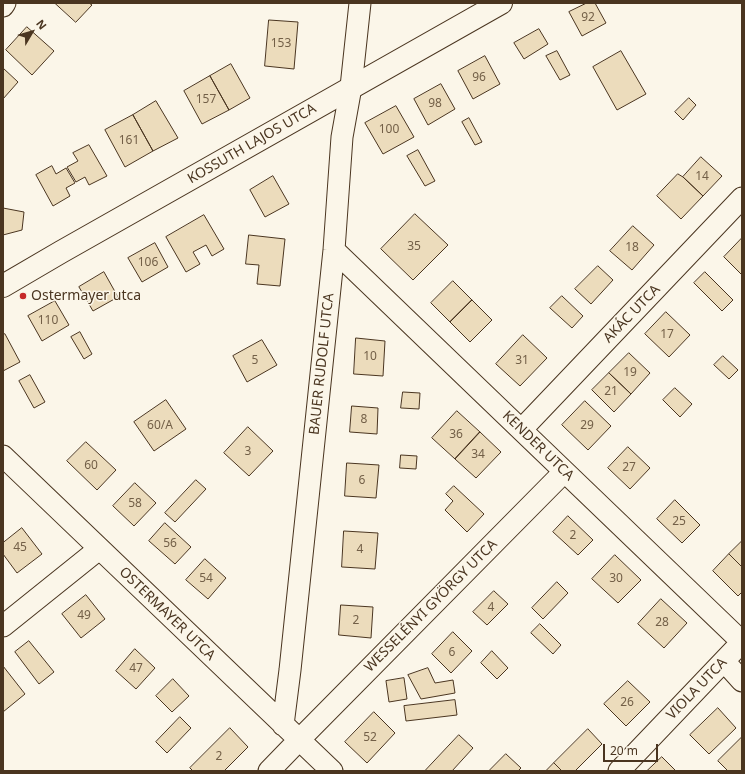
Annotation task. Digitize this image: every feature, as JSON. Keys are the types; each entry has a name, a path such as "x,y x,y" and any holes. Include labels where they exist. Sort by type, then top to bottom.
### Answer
{"main road":[{"name":"KOSSUTH LAJOS UTCA","path":"3,286 501,3"}],"street":[{"name":"BAUER RUDOLF UTCA","path":"283,725 334,250 342,137 352,87 360,3"},
{"name":"AKÁC UTCA","path":"522,430 742,198"},
{"name":"KENDER UTCA","path":"334,250 742,642"},
{"name":"OSTERMAYER UTCA","path":"3,456 332,771"},
{"name":"WESSELÉNYI GYÖRGY UTCA","path":"269,771 564,472"},
{"path":"3,626 100,549"},
{"name":"VIOLA UTCA","path":"618,771 742,642"},
{"path":"724,661 742,681"}],"building":[{"path":"55,3 89,3 92,5 76,22"},
{"path":"587,3 595,3 606,23 582,36 569,12"},
{"path":"269,20 298,22 294,69 265,66"},
{"path":"27,27 54,51 32,75 6,50"},
{"path":"539,29 548,44 524,59 514,43"},
{"path":"557,51 570,75 560,80 546,56"},
{"path":"621,51 646,94 617,110 593,67"},
{"path":"485,56 500,84 473,99 458,71"},
{"path":"231,64 250,98 229,110 210,76"},
{"path":"3,68 18,82 3,99"},
{"path":"210,76 229,110 202,124 184,91"},
{"path":"441,84 455,109 428,125 414,99"},
{"path":"689,98 696,105 683,120 675,112"},
{"path":"156,101 178,138 153,151 133,115"},
{"path":"396,106 414,137 383,154 365,123"},
{"path":"133,115 153,151 125,167 105,130"},
{"path":"469,118 482,142 475,145 462,122"},
{"path":"89,145 107,176 89,185 85,177 76,182 67,167 78,161 73,153"},
{"path":"418,150 435,181 425,186 407,156"},
{"path":"701,157 722,176 703,196 683,177"},
{"path":"52,166 56,174 66,168 75,183 66,188 70,196 53,206 36,175"},
{"path":"678,174 703,196 681,219 657,196"},
{"path":"273,176 289,204 265,217 250,190"},
{"path":"3,208 24,212 22,230 3,235"},
{"path":"415,214 448,245 413,280 381,249"},
{"path":"204,215 224,249 212,256 206,245 193,252 200,264 186,272 166,237"},
{"path":"633,226 654,245 632,270 610,251"},
{"path":"249,235 285,239 280,286 257,284 259,265 246,264"},
{"path":"742,238 742,275 724,257"},
{"path":"155,243 168,267 142,282 128,258"},
{"path":"598,266 613,280 591,304 575,289"},
{"path":"104,272 118,297 93,311 79,287"},
{"path":"705,272 733,300 722,311 694,283"},
{"path":"453,281 472,300 450,322 431,303"},
{"path":"562,296 583,316 572,328 550,308"},
{"path":"472,300 492,320 470,342 450,322"},
{"path":"55,301 69,325 42,341 28,316"},
{"path":"666,312 690,335 669,357 645,334"},
{"path":"80,332 92,354 84,359 71,337"},
{"path":"5,334 20,362 3,371 3,335"},
{"path":"523,335 547,358 520,386 496,364"},
{"path":"356,338 385,341 383,376 354,374"},
{"path":"262,340 277,365 247,382 233,356"},
{"path":"629,353 650,373 631,394 609,373"},
{"path":"723,356 738,370 729,379 714,365"},
{"path":"609,373 631,394 614,412 592,390"},
{"path":"30,375 45,402 34,408 19,381"},
{"path":"675,388 692,404 680,417 663,400"},
{"path":"403,392 420,393 419,409 401,408"},
{"path":"166,400 186,429 154,451 134,422"},
{"path":"585,401 611,426 588,450 562,425"},
{"path":"352,406 378,408 377,434 350,432"},
{"path":"457,411 480,432 455,459 432,438"},
{"path":"248,427 273,451 249,476 224,453"},
{"path":"480,432 501,452 476,478 455,459"},
{"path":"86,442 116,470 97,490 67,461"},
{"path":"628,447 650,468 630,489 608,468"},
{"path":"401,455 417,456 416,469 400,468"},
{"path":"347,463 379,465 376,498 345,496"},
{"path":"196,480 206,489 175,522 165,513"},
{"path":"135,483 156,503 134,526 113,506"},
{"path":"454,486 484,514 467,532 445,510 453,501 446,494"},
{"path":"675,500 700,525 682,543 657,519"},
{"path":"568,516 593,540 578,555 553,532"},
{"path":"165,523 191,547 175,564 149,541"},
{"path":"22,528 42,554 17,573 3,554 3,543"},
{"path":"344,531 378,533 375,569 342,567"},
{"path":"742,541 742,567 729,554"},
{"path":"729,554 742,567 742,592 738,596 713,571"},
{"path":"615,555 641,580 618,603 592,579"},
{"path":"205,559 226,578 208,599 186,580"},
{"path":"557,582 568,593 543,619 532,608"},
{"path":"494,591 508,604 487,625 473,612"},
{"path":"86,595 105,619 81,638 62,614"},
{"path":"661,599 687,623 664,648 638,624"},
{"path":"341,605 373,607 371,638 339,635"},
{"path":"540,624 561,645 553,654 531,633"},
{"path":"453,632 472,651 451,673 432,654"},
{"path":"29,641 54,672 39,684 15,652"},
{"path":"135,649 155,668 136,689 116,671"},
{"path":"492,651 508,668 497,679 481,663"},
{"path":"3,666 25,694 3,712"},
{"path":"428,668 435,683 453,680 455,693 421,699 408,675"},
{"path":"404,678 407,699 389,702 386,681"},
{"path":"173,679 189,696 172,712 156,696"},
{"path":"628,681 650,702 626,726 604,704"},
{"path":"455,700 457,715 406,721 404,706"},
{"path":"718,708 736,728 709,754 690,735"},
{"path":"374,712 395,733 367,763 345,742"},
{"path":"180,717 191,728 167,753 156,742"},
{"path":"230,728 248,747 224,771 193,771 190,768"},
{"path":"588,729 602,744 575,771 562,771 554,763"},
{"path":"459,735 473,748 452,771 425,771"},
{"path":"742,737 742,771 728,771 718,761"},
{"path":"506,754 521,768 518,771 489,771"},
{"path":"662,757 676,771 647,771"},
{"path":"554,763 562,771 546,771"}],"place":[{"name":"Ostermayer utca","path":"23,296"}]}
